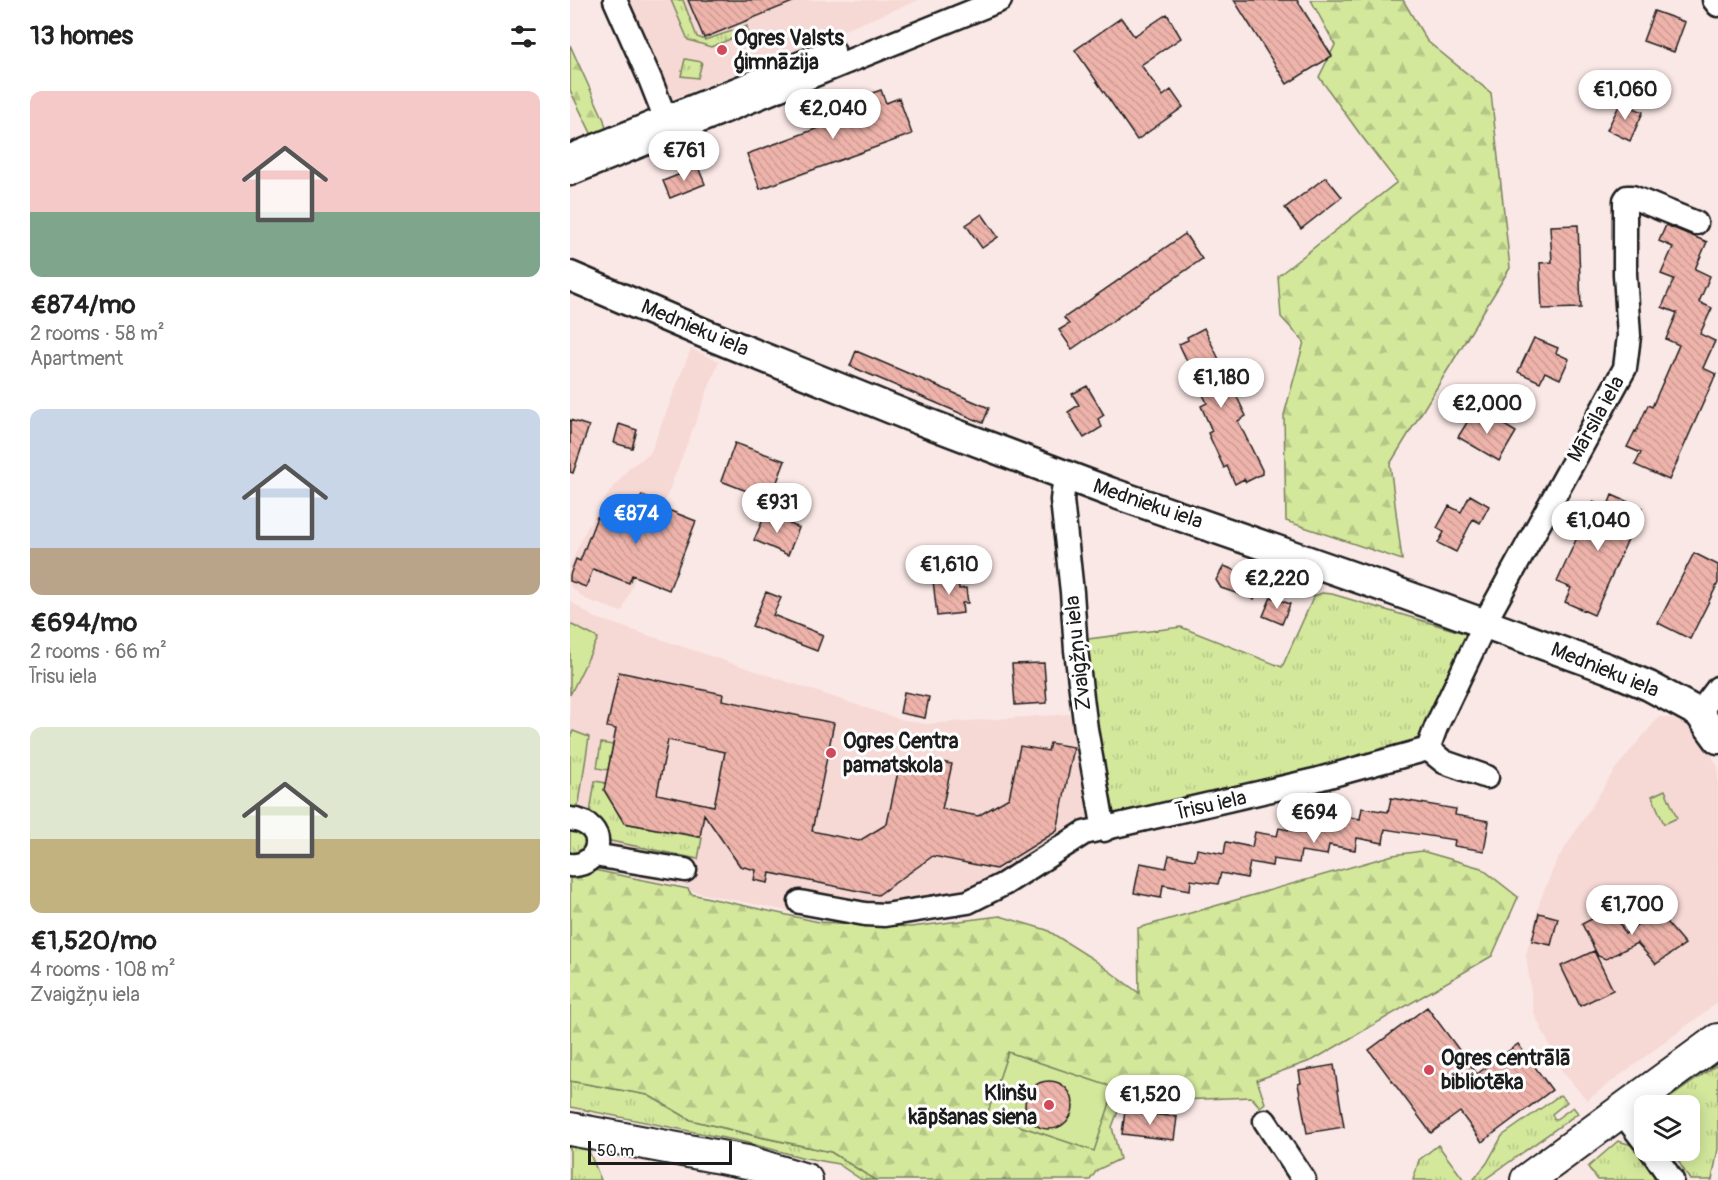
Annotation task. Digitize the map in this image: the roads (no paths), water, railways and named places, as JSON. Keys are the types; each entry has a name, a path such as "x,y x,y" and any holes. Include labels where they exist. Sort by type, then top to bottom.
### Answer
{"main road":[{"path":"1527,1180 1718,1040"},
{"path":"570,1129 747,1162 806,1180"}],"street":[{"path":"615,0 665,117"},
{"path":"570,156 960,0"},
{"path":"570,174 1000,0"},
{"path":"1714,0 1718,5"},
{"name":"Mārsila iela","path":"1486,623 1625,368 1629,336 1625,274 1625,200 1627,197 1632,197 1648,202 1696,223"},
{"name":"Mednieku iela","path":"570,276 899,412 1065,475 1486,623 1628,677 1699,713 1718,739"},
{"name":"Zvaigžņu iela","path":"1065,475 1062,500 1076,650 1086,729 1104,830"},
{"path":"1486,623 1428,749 1444,762 1487,777"},
{"path":"1699,713 1718,688"},
{"name":"Īrisu iela","path":"800,902 865,914 885,915 968,902 1004,884 1084,834 1303,783 1428,749"},
{"path":"570,819 583,820 589,824 597,839 594,855 589,860 582,864 570,865"},
{"path":"594,855 685,870"},
{"path":"1621,1111 1634,1128"},
{"path":"1265,1121 1304,1180"},
{"path":"1659,1161 1672,1180"}],"place":[{"name":"Ogres Valsts ģimnāzija","path":"722,50"},
{"name":"Ogres Centra pamatskola","path":"831,753"},
{"name":"Ogres centrālā bibliotēka","path":"1429,1070"},
{"name":"Klinšu kāpšanas siena","path":"1049,1105"}]}
